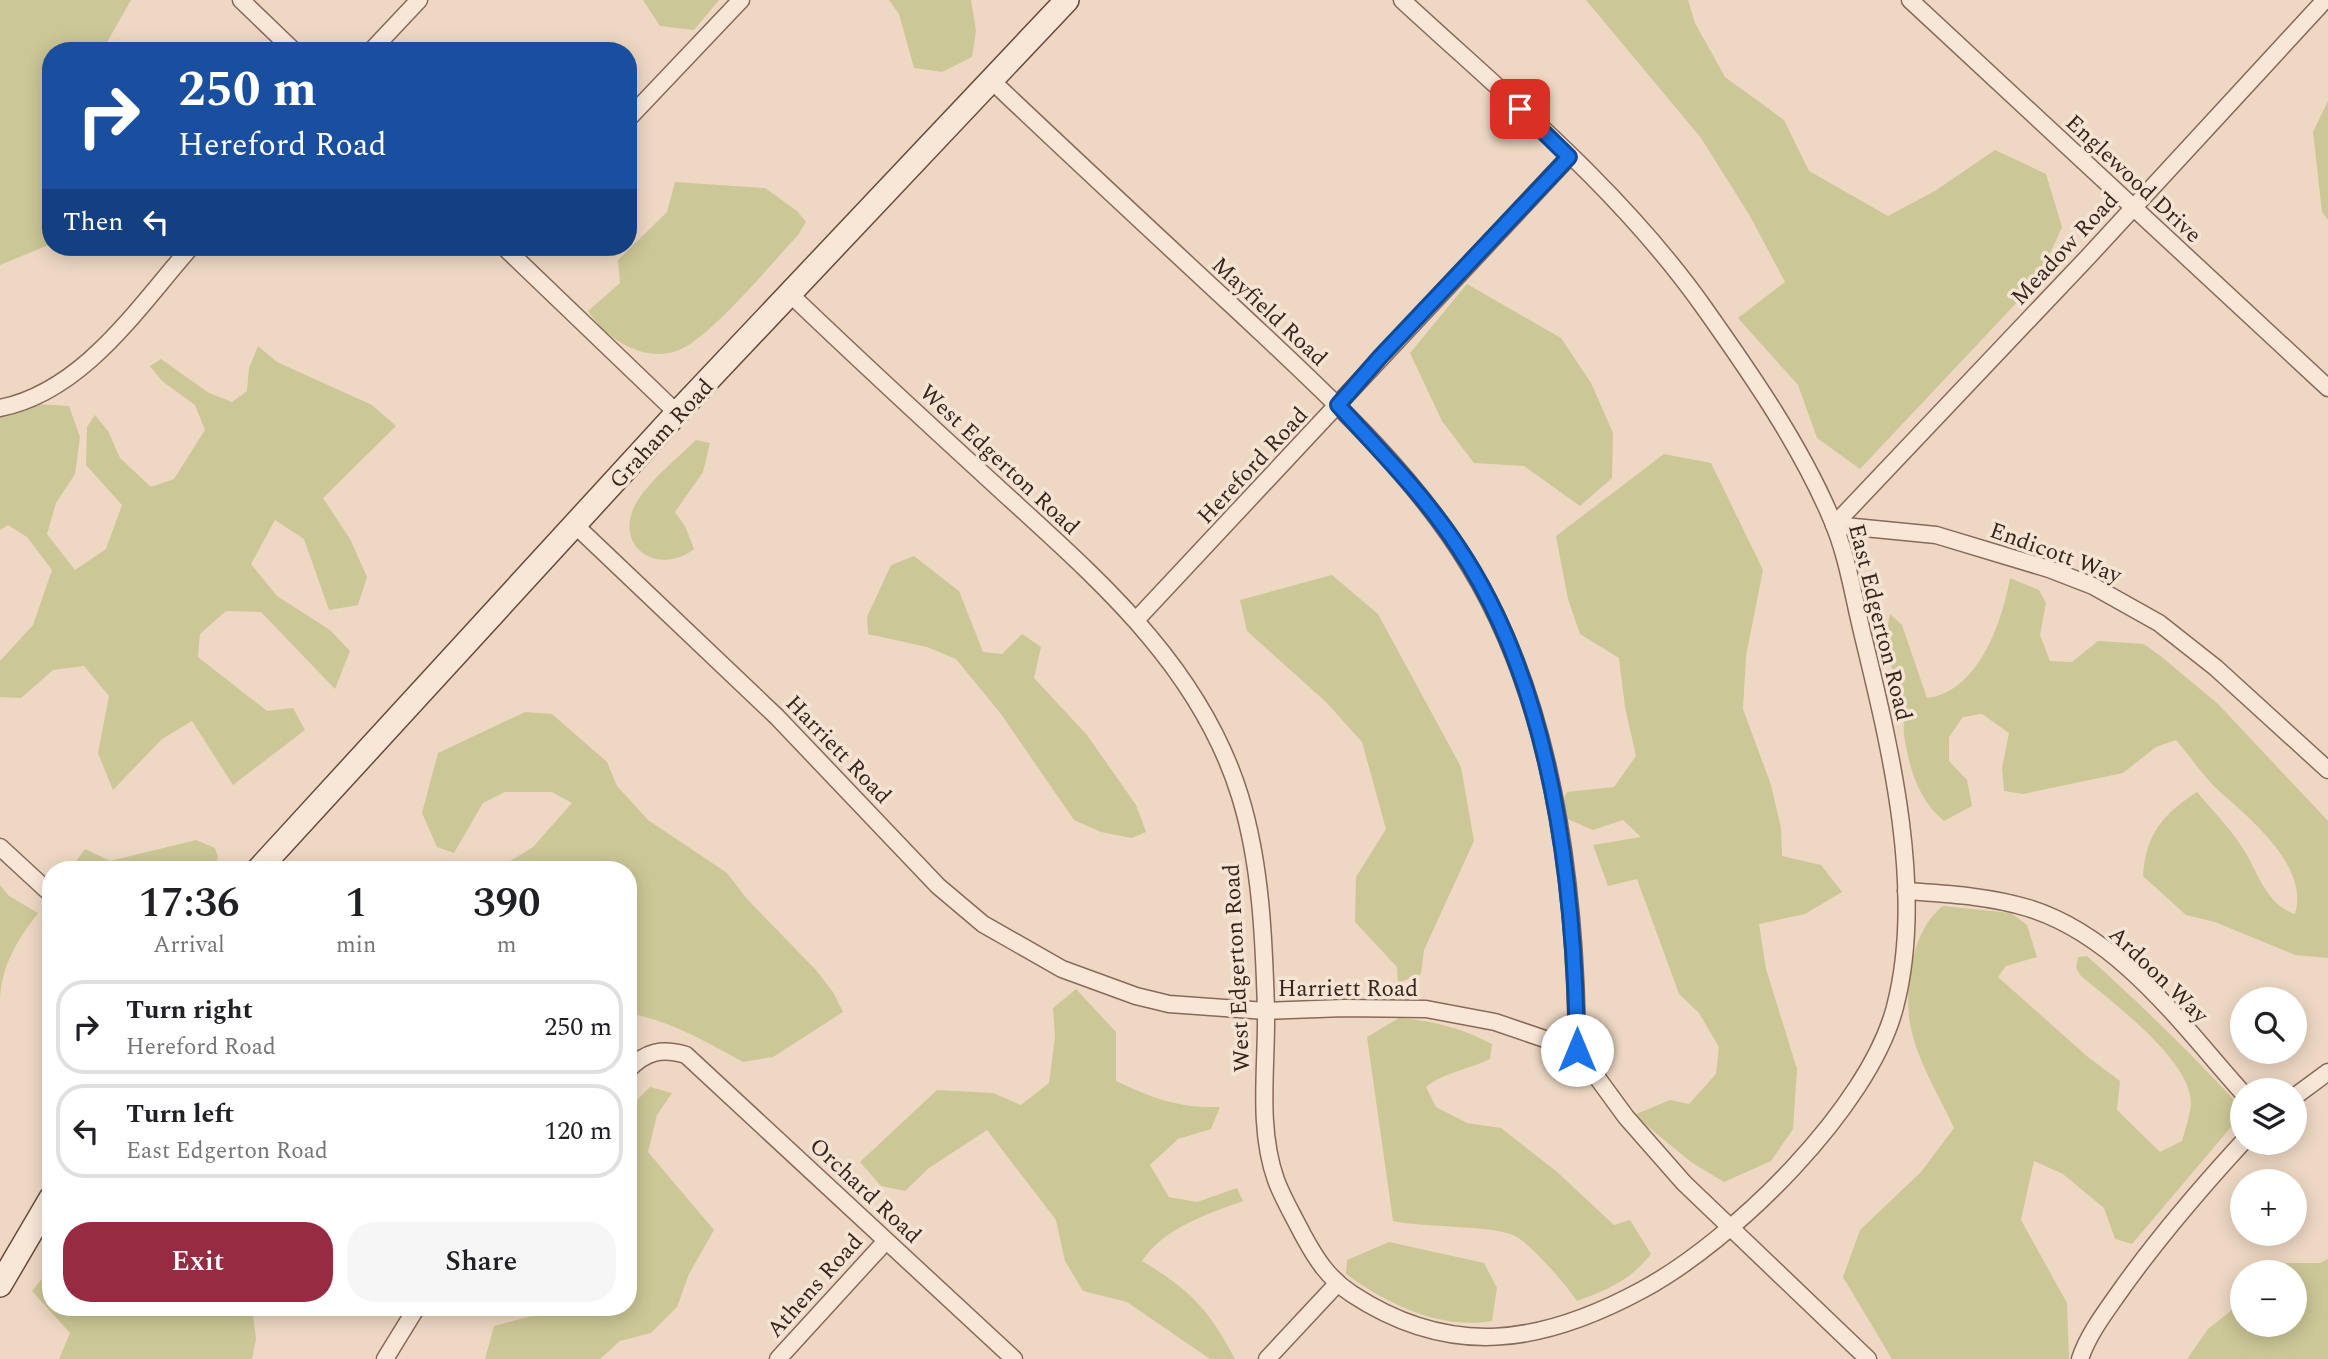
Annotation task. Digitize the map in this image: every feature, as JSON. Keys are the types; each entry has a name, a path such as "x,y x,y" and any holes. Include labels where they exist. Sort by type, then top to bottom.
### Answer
{"main road":[{"name":"Graham Road","path":"266,861 677,413 1067,0"},
{"path":"0,1285 42,1213"}],"street":[{"path":"241,0 284,42"},
{"path":"379,42 419,0"},
{"path":"637,110 741,0"},
{"name":"East Edgerton Road","path":"1402,0 1569,157 1644,233 1708,313 1805,466 1834,525 1887,740 1906,891 1898,993 1889,1024 1876,1053 1853,1091 1818,1138 1730,1229"},
{"name":"Englewood Drive","path":"1910,0 2328,388"},
{"name":"Meadow Road","path":"1834,525 2134,208 2325,0"},
{"name":"Mayfield Road","path":"991,80 1338,405 1417,491 1460,550 1488,600 1515,663 1550,782 1576,988 1577,1050"},
{"name":"Hereford Road","path":"1138,619 1569,157"},
{"path":"0,408 45,392 92,357 183,256"},
{"path":"515,256 677,413"},
{"name":"West Edgerton Road","path":"791,295 1138,619 1190,687 1219,741 1242,801 1253,853 1266,1011 1265,1114 1273,1170 1284,1200 1316,1259 1338,1284 1378,1309 1439,1334 1500,1339 1536,1333 1571,1322 1627,1298 1679,1268 1730,1229"},
{"name":"Harriett Road","path":"575,525 777,717 939,886 983,924 1062,969 1136,996 1181,1005 1266,1011 1343,1007 1426,1009 1495,1023 1577,1050"},
{"name":"Endicott Way","path":"1834,525 1936,535 2018,559 2092,586 2159,622 2217,668 2328,770"},
{"path":"0,847 42,886"},
{"name":"Ardoon Way","path":"1906,891 2012,903 2084,934 2140,980 2230,1079"},
{"name":"Orchard Road","path":"637,1061 666,1049 686,1055 1014,1359"},
{"path":"1577,1050 1626,1117 1730,1229 1868,1359"},
{"path":"2307,1087 2328,1072"},
{"path":"2080,1359 2097,1324 2140,1264 2175,1217 2231,1155"},
{"name":"Athens Road","path":"778,1359 885,1241"},
{"path":"1267,1359 1338,1284"},
{"path":"385,1359 411,1316"}],"shaded area":[{"path":"0,0 131,0 107,42 42,42 42,248 0,265"},
{"path":"643,0 719,0 694,30 660,26"},
{"path":"889,0 971,0 976,31 972,57 942,72 914,68 899,14"},
{"path":"1586,0 1688,0 1695,23 1725,77 1784,120 1809,171 1888,216 1935,191 1995,150 2046,174 2062,227 2038,280 1860,469 1817,438 1798,385 1738,318 1785,282 1750,216 1701,138"},
{"path":"2328,101 2328,220 2322,212 2313,132"},
{"path":"675,182 765,188 797,211 806,222 798,235 757,280 707,330 679,350 653,354 640,351 616,339 605,331 588,311 620,283 618,260 622,256 637,256 637,241 667,212"},
{"path":"1467,284 1561,338 1591,383 1613,433 1612,478 1580,506 1524,466 1474,463 1442,421 1410,353"},
{"path":"258,346 277,362 372,405 396,426 323,498 350,539 367,577 358,605 329,610 304,539 275,520 251,564 277,596 330,630 350,651 335,689 261,612 226,611 200,634 198,657 267,711 293,708 305,730 233,785 192,721 162,739 113,790 98,753 109,696 84,666 53,670 21,698 0,697 0,661 33,625 52,570 27,537 8,525 0,530 0,417 38,404 69,406 80,437 75,474 56,503 47,534 75,570 106,549 122,505 86,465 87,427 95,415 108,431 120,458 151,487 174,479 205,430 195,405 162,381 150,366 161,359 209,393 232,402 247,391 249,368"},
{"path":"696,440 710,443 703,472 675,512 685,526 694,549 668,560 645,555 631,538 632,512 651,483"},
{"path":"1664,454 1711,463 1763,570 1746,656 1743,709 1771,785 1781,828 1782,856 1821,865 1842,892 1805,914 1759,924 1766,969 1797,1069 1793,1129 1771,1161 1724,1182 1691,1162 1634,1115 1670,1100 1689,1104 1716,1074 1719,1047 1699,1013 1679,994 1637,879 1608,886 1593,845 1641,837 1623,820 1593,830 1556,814 1567,792 1614,787 1636,756 1625,707 1619,658 1580,634 1568,599 1556,536"},
{"path":"914,556 959,591 983,652 1002,654 1022,634 1041,647 1034,678 1087,735 1136,805 1146,832 1132,838 1101,832 1074,820 1001,714 956,659 927,647 868,634 867,617 891,565"},
{"path":"1332,575 1378,614 1461,767 1474,841 1424,950 1421,974 1398,983 1397,967 1355,922 1356,877 1386,829 1362,742 1326,702 1247,631 1240,600"},
{"path":"2010,578 2039,590 2046,603 2040,635 2050,661 2072,662 2098,641 2144,644 2218,704 2328,821 2328,958 2295,955 2215,922 2186,915 2143,876 2148,848 2158,826 2175,808 2197,792 2237,840 2269,895 2276,903 2295,914 2297,896 2294,878 2285,861 2260,828 2207,779 2176,740 2156,747 2123,773 2023,794 2004,791 2002,768 2009,733 1982,714 1963,717 1949,737 1949,761 1967,780 1972,806 1944,821 1935,813 1921,793 1909,759 1904,735 1903,707 1888,649 1890,614 1902,625 1927,698 1945,693 1974,669 1985,653 2001,615"},
{"path":"525,712 552,714 607,762 617,786 648,820 727,873 747,899 816,970 833,992 843,1012 773,1057 743,1062 673,1026 637,1015 637,861 510,861 533,847 572,803 552,792 505,792 483,803 454,853 437,847 422,813 438,753"},
{"path":"196,840 215,848 218,857 217,861 110,861"},
{"path":"85,849 110,861 76,861"},
{"path":"0,885 9,896 38,913 23,933 7,964 0,999"},
{"path":"1943,906 2011,913 2027,925 2037,957 2006,966 1998,977 2088,1057 2120,1081 2117,1110 2160,1152 2182,1141 2191,1104 2188,1087 2165,1051 2081,976 2076,968 2078,957 2087,956 2145,1009 2230,1096 2230,1128 2132,1244 2115,1239 2104,1208 2063,1174 2034,1161 2021,1220 2067,1303 2069,1359 1892,1359 1843,1277 1860,1230 1921,1172 1954,1128 1918,1051 1908,1009 1910,976 1917,944 1932,916"},
{"path":"1076,989 1116,1032 1116,1081 1167,1101 1192,1106 1220,1107 1211,1129 1178,1139 1150,1165 1169,1197 1197,1202 1237,1188 1243,1201 1187,1223 1151,1249 1142,1261 1197,1302 1216,1326 1235,1359 1210,1359 1127,1302 1083,1291 1065,1261 1056,1220 987,1130 929,1168 905,1191 881,1186 860,1162 937,1090 993,1093 1021,1105 1049,1083 1055,1037 1053,1008"},
{"path":"1399,1018 1447,1026 1492,1044 1490,1059 1449,1074 1426,1087 1436,1107 1467,1123 1501,1128 1556,1171 1614,1225 1630,1220 1651,1254 1635,1271 1618,1283 1577,1301 1538,1255 1513,1235 1393,1221 1367,1037"},
{"path":"650,1087 672,1093 657,1115 648,1152 714,1230 689,1274 677,1307 651,1333 620,1341 600,1359 485,1359 494,1326 532,1316 637,1316 637,1100"},
{"path":"1389,1242 1484,1263 1497,1288 1492,1321 1453,1322 1415,1312 1379,1295 1346,1274 1347,1260"},
{"path":"2328,1259 2328,1359 2187,1359 2208,1329 2230,1312 2230,1337 2307,1337 2307,1263 2320,1263"},
{"path":"42,1279 42,1302 32,1291"},
{"path":"55,1316 253,1316 256,1339 252,1359 59,1359 70,1333"}],"route":[{"path":"1520,109 1569,157 1484,245 1338,405 1417,491 1460,550 1483,591 1515,663 1545,759 1561,847 1576,988 1577,1050"}]}
